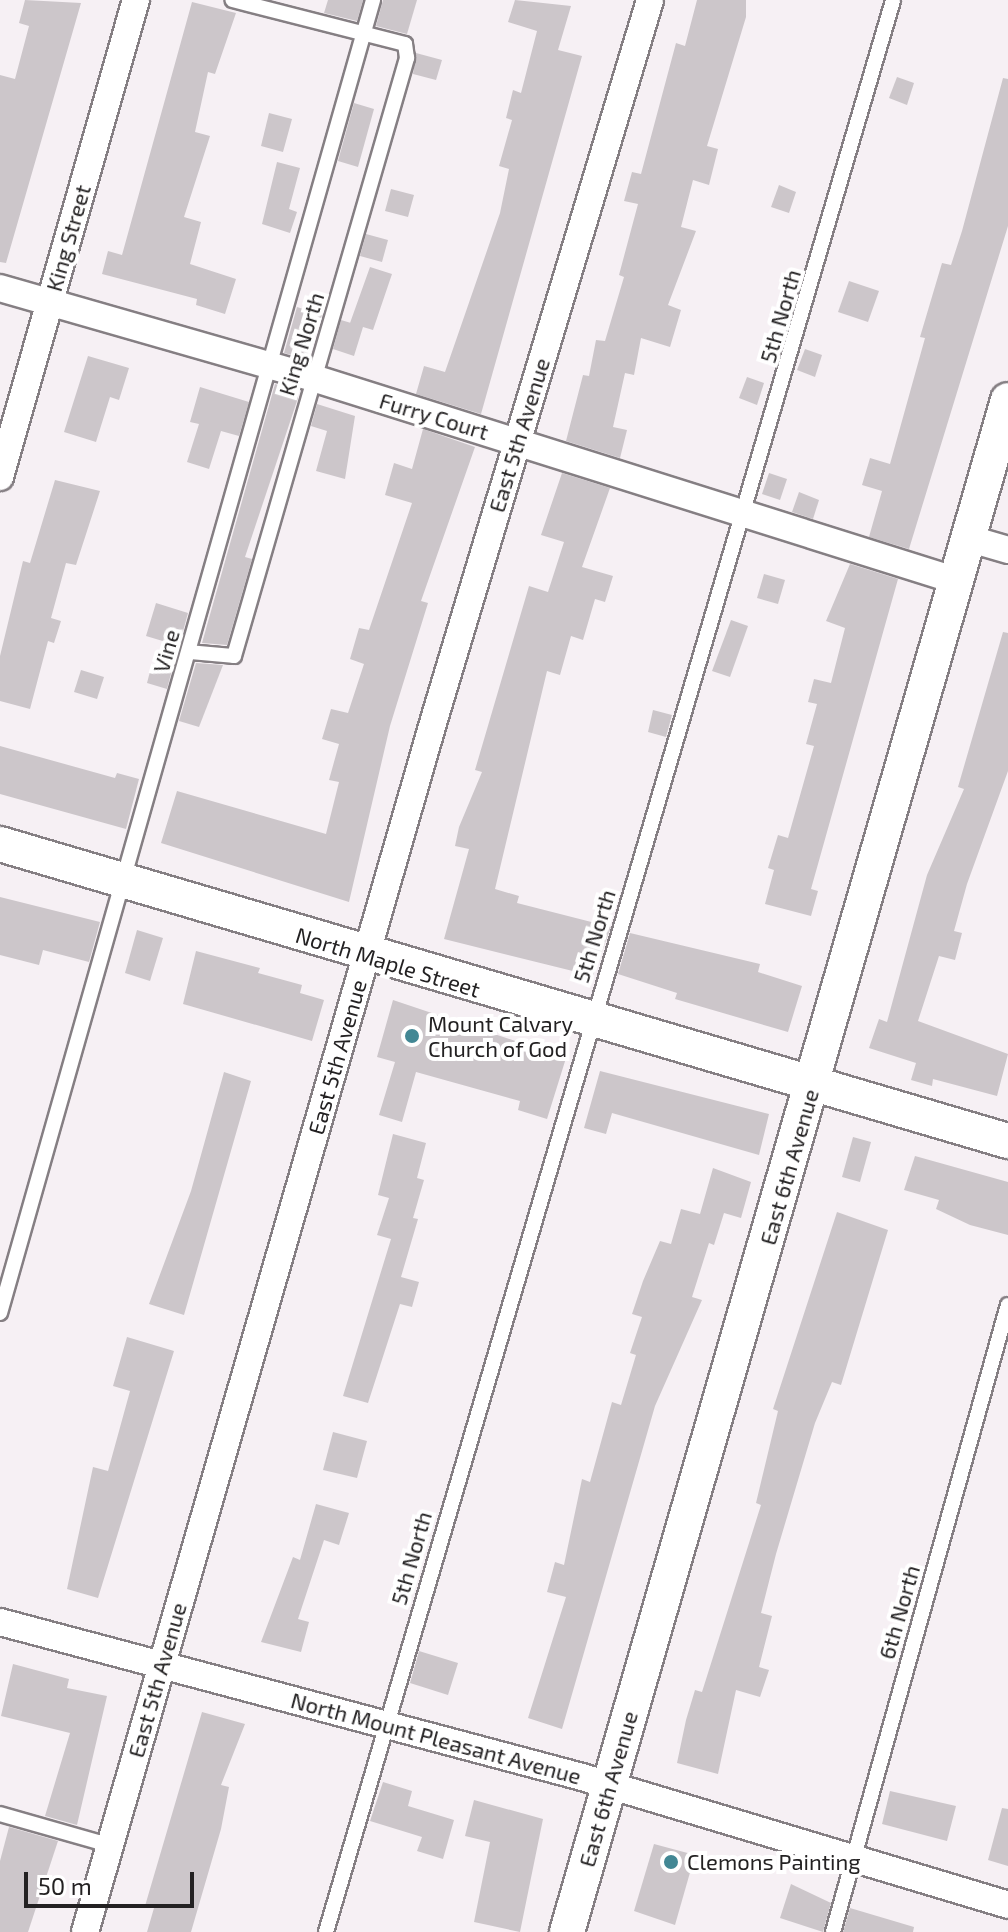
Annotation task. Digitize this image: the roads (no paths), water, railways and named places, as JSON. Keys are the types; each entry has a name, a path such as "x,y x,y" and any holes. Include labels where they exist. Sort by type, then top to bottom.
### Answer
{"street":[{"name":"King Street","path":"0,477 136,0"},
{"name":"East 5th Avenue","path":"85,1932 516,445 650,0"},
{"name":"Furry Court","path":"0,288 313,378 516,445 744,511 954,580"},
{"name":"East 6th Avenue","path":"567,1932 814,1084 954,580 1008,400"},
{"path":"967,538 1008,550"},
{"name":"North Maple Street","path":"0,844 367,956 1008,1141"},
{"name":"North Mount Pleasant Avenue","path":"0,1622 386,1723 1008,1905"}],"lane":[{"path":"233,0 363,35"},
{"name":"Vine","path":"0,1313 273,367 373,0"},
{"name":"5th North","path":"326,1932 893,0"},
{"name":"King North","path":"189,652 234,656 313,378 405,44 363,35"},
{"name":"6th North","path":"833,1932 1008,1305"},
{"path":"0,1814 109,1845"}],"place":[{"name":"Mount Calvary Church of God","path":"412,1036"},
{"name":"Clemons Painting","path":"671,1862"}]}
